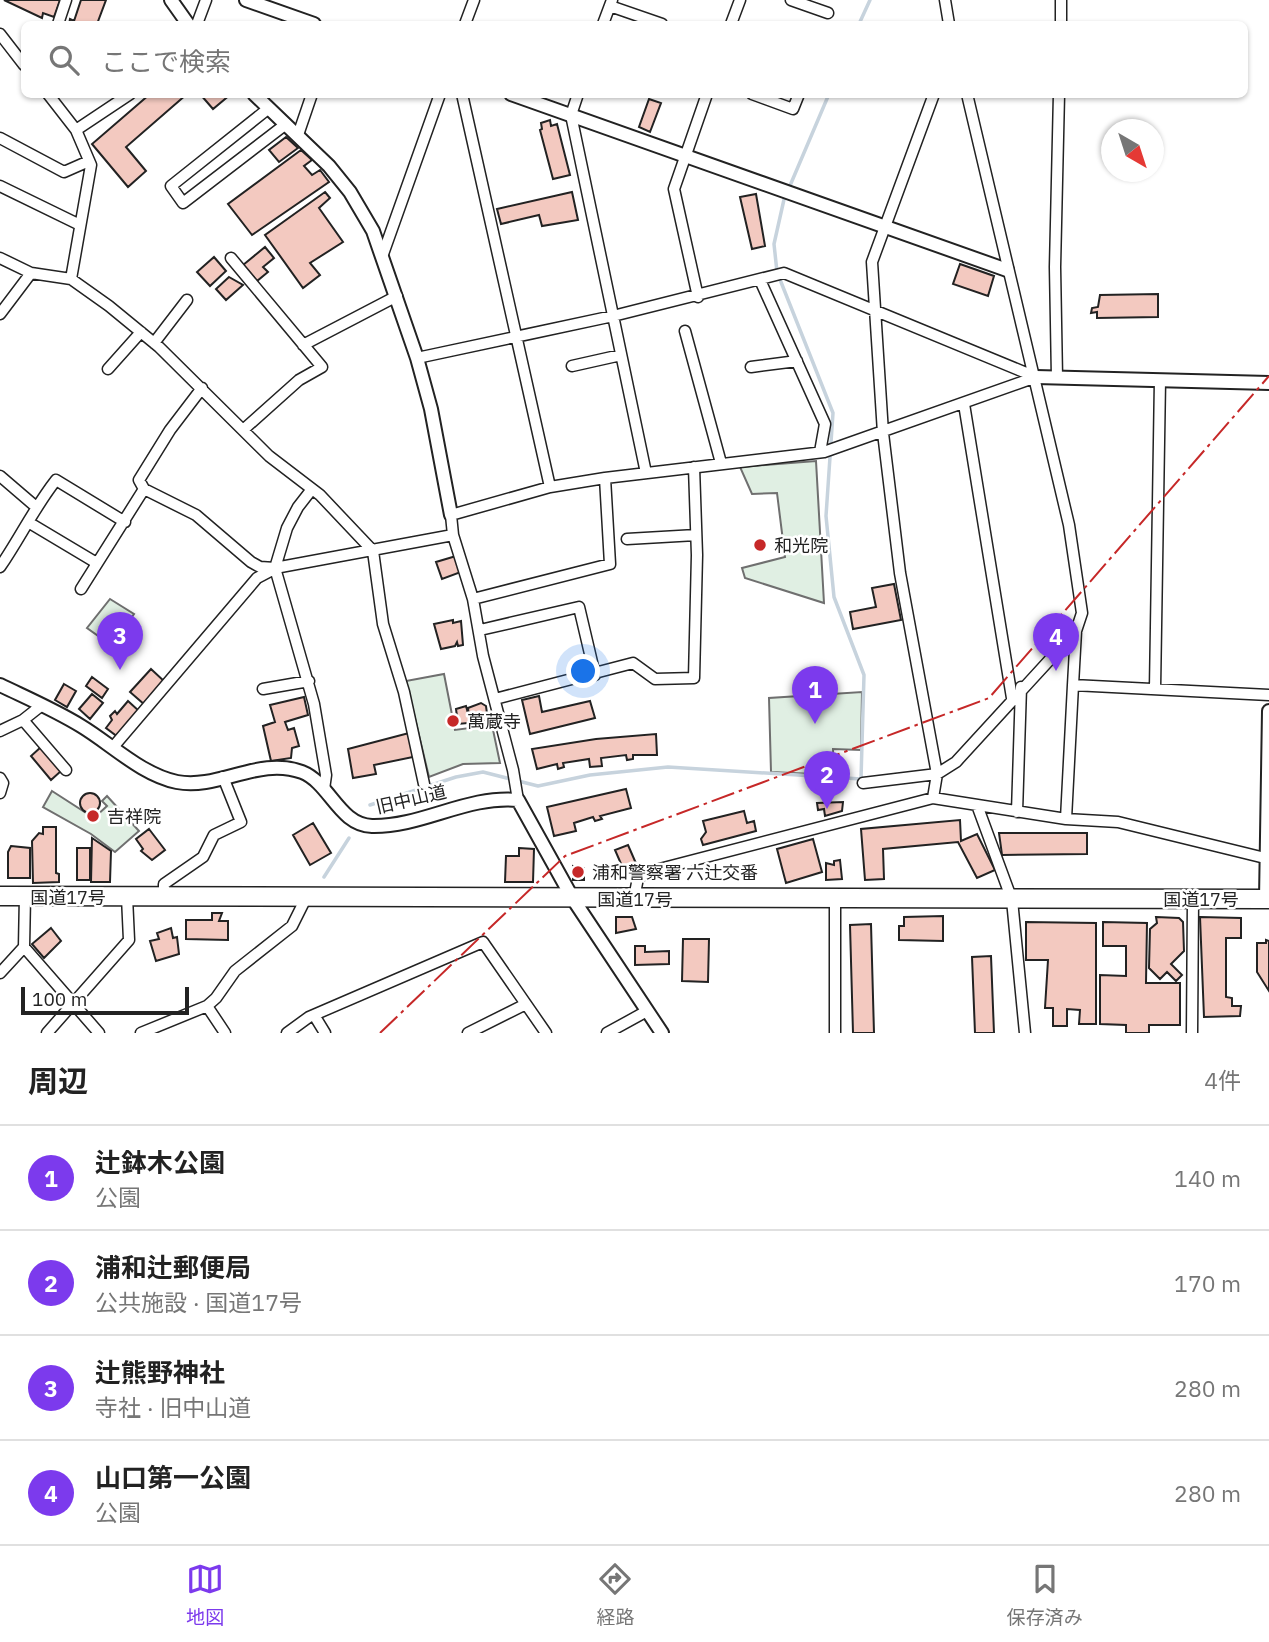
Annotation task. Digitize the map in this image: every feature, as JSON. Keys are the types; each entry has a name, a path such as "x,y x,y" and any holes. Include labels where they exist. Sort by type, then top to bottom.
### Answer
{"highway":[{"name":"国道17号","path":"0,896 638,900 1267,899"}],"street":[{"path":"59,21 66,0"},
{"path":"171,0 186,21"},
{"path":"199,21 206,0"},
{"path":"246,0 306,21"},
{"path":"467,21 474,0"},
{"path":"733,21 740,0"},
{"path":"791,0 828,13"},
{"path":"945,0 948,21"},
{"path":"1061,0 1061,21"},
{"path":"604,21 611,3 655,21"},
{"path":"0,34 21,61"},
{"path":"51,98 76,130 91,165 71,279"},
{"path":"76,130 124,98"},
{"path":"258,98 298,135 349,192 383,254 431,410 453,535 473,599 483,656 518,800 573,899 662,1033"},
{"path":"298,135 311,98"},
{"path":"383,254 439,98"},
{"path":"463,98 550,487"},
{"path":"522,98 1007,270"},
{"path":"577,98 571,115 646,473"},
{"path":"698,297 674,189 706,98"},
{"path":"763,98 793,109 797,98"},
{"path":"933,98 872,262 883,433 900,573 937,774 933,798"},
{"path":"968,98 1007,270 1036,377 1070,537 1082,613 1076,631 1066,819"},
{"path":"1057,378 1055,267 1059,98"},
{"path":"269,108 171,186 183,203 286,124"},
{"path":"0,138 64,172 89,161"},
{"path":"0,186 80,225"},
{"path":"0,257 31,273 71,279 141,332 202,388 269,456 312,489 373,551 385,634 404,692 424,784"},
{"path":"231,258 322,367 299,380 243,430"},
{"path":"0,314 31,273"},
{"path":"417,358 698,297 784,273 1036,377 1269,383"},
{"path":"760,280 825,424 820,452"},
{"path":"303,345 397,296"},
{"path":"154,343 187,300"},
{"path":"685,331 721,463"},
{"path":"108,369 141,332"},
{"path":"572,366 621,355"},
{"path":"751,367 796,362"},
{"path":"451,515 550,487 820,452 883,433 1036,377"},
{"path":"1154,689 1160,380"},
{"path":"202,388 139,480 144,489 196,515 251,562 260,567 275,568 453,535"},
{"path":"964,404 1012,698"},
{"path":"495,699 633,663 655,678 694,678 694,467"},
{"path":"0,476 35,506"},
{"path":"473,599 610,564 605,478"},
{"path":"0,567 20,539 35,506 56,480 125,522"},
{"path":"81,589 95,562 125,522 144,489"},
{"path":"312,489 287,528 275,568 309,681 326,775 324,789"},
{"path":"28,522 95,562"},
{"path":"627,539 696,535"},
{"path":"114,746 257,578 275,568"},
{"path":"480,630 579,607 595,675"},
{"path":"863,783 937,774 956,762 1021,687 1076,631"},
{"path":"262,689 309,681"},
{"name":"旧中山道","path":"0,685 42,705 166,779 195,783 250,771 281,768 302,772 324,789 350,817 370,826 407,821 490,799 518,800"},
{"path":"1073,685 1269,695"},
{"path":"1017,813 1021,687"},
{"path":"0,731 23,720 42,705"},
{"path":"1267,899 1269,711"},
{"path":"23,720 66,771"},
{"path":"0,778 3,783 0,793"},
{"path":"164,898 164,884 202,857 214,835 241,822 223,778"},
{"path":"638,900 638,878 648,872 933,798 1017,813 1118,822 1266,854"},
{"path":"977,805 1012,900 1025,1033"},
{"path":"0,973 24,947 25,896"},
{"path":"47,1033 128,940 127,897"},
{"path":"141,1033 206,1006 216,998 235,971 292,926 306,898"},
{"path":"835,898 835,1033"},
{"path":"1192,900 1192,1033"},
{"path":"287,1033 314,1015 483,942 546,1033"},
{"path":"24,947 99,1033"},
{"path":"468,1033 526,1004"},
{"path":"206,1006 225,1033"},
{"path":"607,1033 647,1011"},
{"path":"314,1015 325,1033"}],"green space":[{"path":"816,461 824,603 745,578 742,568 785,557 777,493 752,494 740,467"},
{"path":"110,599 134,614 111,645 87,628"},
{"name":"萬蔵寺","path":"444,674 455,730 492,725 500,763 463,764 429,777 406,681"},
{"path":"862,692 861,750 833,749 834,775 771,772 769,698"},
{"path":"52,791 94,818 107,806 102,801 107,796 139,831 115,852 91,834 43,807"}],"building":[{"path":"4,0 60,0 54,17 43,13 42,18"},
{"path":"81,0 106,0 98,21 74,21"},
{"path":"145,98 182,98 126,147 146,171 128,187 92,144"},
{"path":"203,98 226,98 213,109"},
{"path":"649,99 661,103 650,132 639,127"},
{"path":"550,120 551,126 557,124 570,175 553,179 540,130 541,123"},
{"path":"286,137 298,148 279,162 269,150"},
{"path":"301,150 312,160 304,166 312,175 320,170 329,182 252,235 228,204"},
{"path":"325,192 330,198 319,208 343,242 310,263 320,275 303,288 265,235"},
{"path":"572,192 578,220 542,226 539,215 501,224 497,209"},
{"path":"756,194 765,246 752,249 740,197"},
{"path":"265,247 274,258 263,267 268,272 257,281 243,265"},
{"path":"214,257 226,271 210,286 197,272"},
{"path":"960,264 994,276 988,296 953,284"},
{"path":"229,277 243,285 226,300 216,289"},
{"path":"1158,294 1158,317 1097,318 1097,312 1091,313 1092,308 1098,307 1100,295"},
{"path":"456,556 461,572 442,579 436,562"},
{"path":"894,584 901,620 853,629 850,612 876,607 872,588"},
{"path":"453,620 453,623 461,621 463,645 458,646 457,642 455,646 441,649 434,624"},
{"path":"151,669 165,682 145,705 130,692"},
{"path":"92,677 108,689 102,698 86,686"},
{"path":"64,684 76,691 67,707 55,700"},
{"path":"92,694 103,703 90,719 79,709"},
{"path":"539,696 542,712 590,701 595,718 530,734 522,700"},
{"path":"304,697 308,715 285,722 288,730 294,728 299,746 292,748 291,758 271,761 263,726 275,722 270,705"},
{"path":"128,701 139,711 118,737 106,728 112,720 110,716 115,711 117,714"},
{"path":"481,703 486,706 488,721 458,724 456,709 466,706 469,717 468,708"},
{"path":"409,733 413,757 374,765 376,774 353,778 348,749"},
{"path":"656,734 657,755 633,755 633,759 627,760 626,755 601,758 602,766 590,767 589,759 563,763 564,767 558,769 557,764 537,769 532,749 596,739"},
{"path":"41,747 61,771 51,780 31,756"},
{"path":"626,789 631,808 600,816 602,819 595,821 593,817 574,823 576,831 554,836 547,807"},
{"path":"90,793 97,796 100,803 97,810 90,813 83,810 80,803 83,796"},
{"path":"843,802 842,811 825,816 824,809 818,810 817,803"},
{"path":"744,811 747,823 754,821 756,831 703,845 701,839 706,832 703,821"},
{"path":"960,820 961,841 977,834 995,870 977,878 958,842 883,849 884,879 865,880 861,829"},
{"path":"313,823 331,853 310,865 293,835"},
{"path":"43,827 56,827 56,873 59,874 59,882 33,883 32,841 39,833 43,834"},
{"path":"149,829 165,850 152,860 141,851 143,849 136,839"},
{"path":"999,833 1087,833 1087,854 1002,855"},
{"path":"92,838 111,851 110,882 91,882"},
{"path":"813,839 822,872 786,883 777,849"},
{"path":"628,845 638,868 625,873 615,850"},
{"path":"11,846 30,848 30,878 8,878 8,852"},
{"path":"77,848 90,848 90,880 77,880"},
{"path":"519,848 534,849 533,882 505,882 506,856 519,856"},
{"path":"840,860 842,879 826,880 826,863 834,865 834,861"},
{"path":"573,866 584,868 584,880 573,880"},
{"path":"212,913 222,913 219,921 228,921 228,940 186,939 186,920 212,920"},
{"path":"943,916 943,941 899,940 899,926 904,926 904,917"},
{"path":"616,917 632,917 636,929 616,933"},
{"path":"1156,917 1179,918 1183,922 1184,951 1171,964 1182,975 1176,981 1167,972 1160,979 1149,968 1150,929 1157,923"},
{"path":"1200,917 1241,918 1241,938 1226,938 1226,997 1232,998 1232,1006 1241,1006 1240,1016 1204,1017"},
{"path":"1026,922 1096,923 1096,1024 1079,1024 1080,1010 1067,1009 1067,1026 1053,1026 1053,1008 1045,1008 1048,960 1026,960"},
{"path":"1103,922 1147,923 1146,983 1180,983 1180,1025 1149,1025 1149,1033 1126,1033 1126,1025 1100,1024 1100,975 1126,976 1126,946 1103,946"},
{"path":"871,924 874,1033 853,1033 850,925"},
{"path":"51,928 61,941 44,958 32,944"},
{"path":"171,928 173,938 177,937 179,954 156,961 150,941 159,939 157,933"},
{"path":"683,939 709,939 708,982 682,981"},
{"path":"1266,940 1269,941 1269,991 1257,972 1257,943 1266,943"},
{"path":"635,946 645,946 645,952 669,951 669,964 635,965"},
{"path":"991,956 994,1033 975,1033 972,957"}],"waterway":[{"path":"860,21 870,0"},
{"path":"789,188 827,98"},
{"path":"370,805 456,777 483,772 538,786 590,775 668,767 861,779 864,675 834,597 826,516 833,413 777,272 774,244 785,195"},
{"path":"324,877 349,838"}],"power":[{"path":"380,1033 565,856 989,698 1269,376"}],"place":[{"name":"和光院","path":"760,545"},
{"name":"辻熊野神社","path":"120,670"},
{"name":"山口第一公園","path":"1056,671"},
{"name":"萬蔵寺","path":"453,721"},
{"name":"辻鉢木公園","path":"815,724"},
{"name":"浦和辻郵便局","path":"827,809"},
{"name":"吉祥院","path":"93,816"},
{"name":"浦和警察署 六辻交番","path":"578,872"}]}
